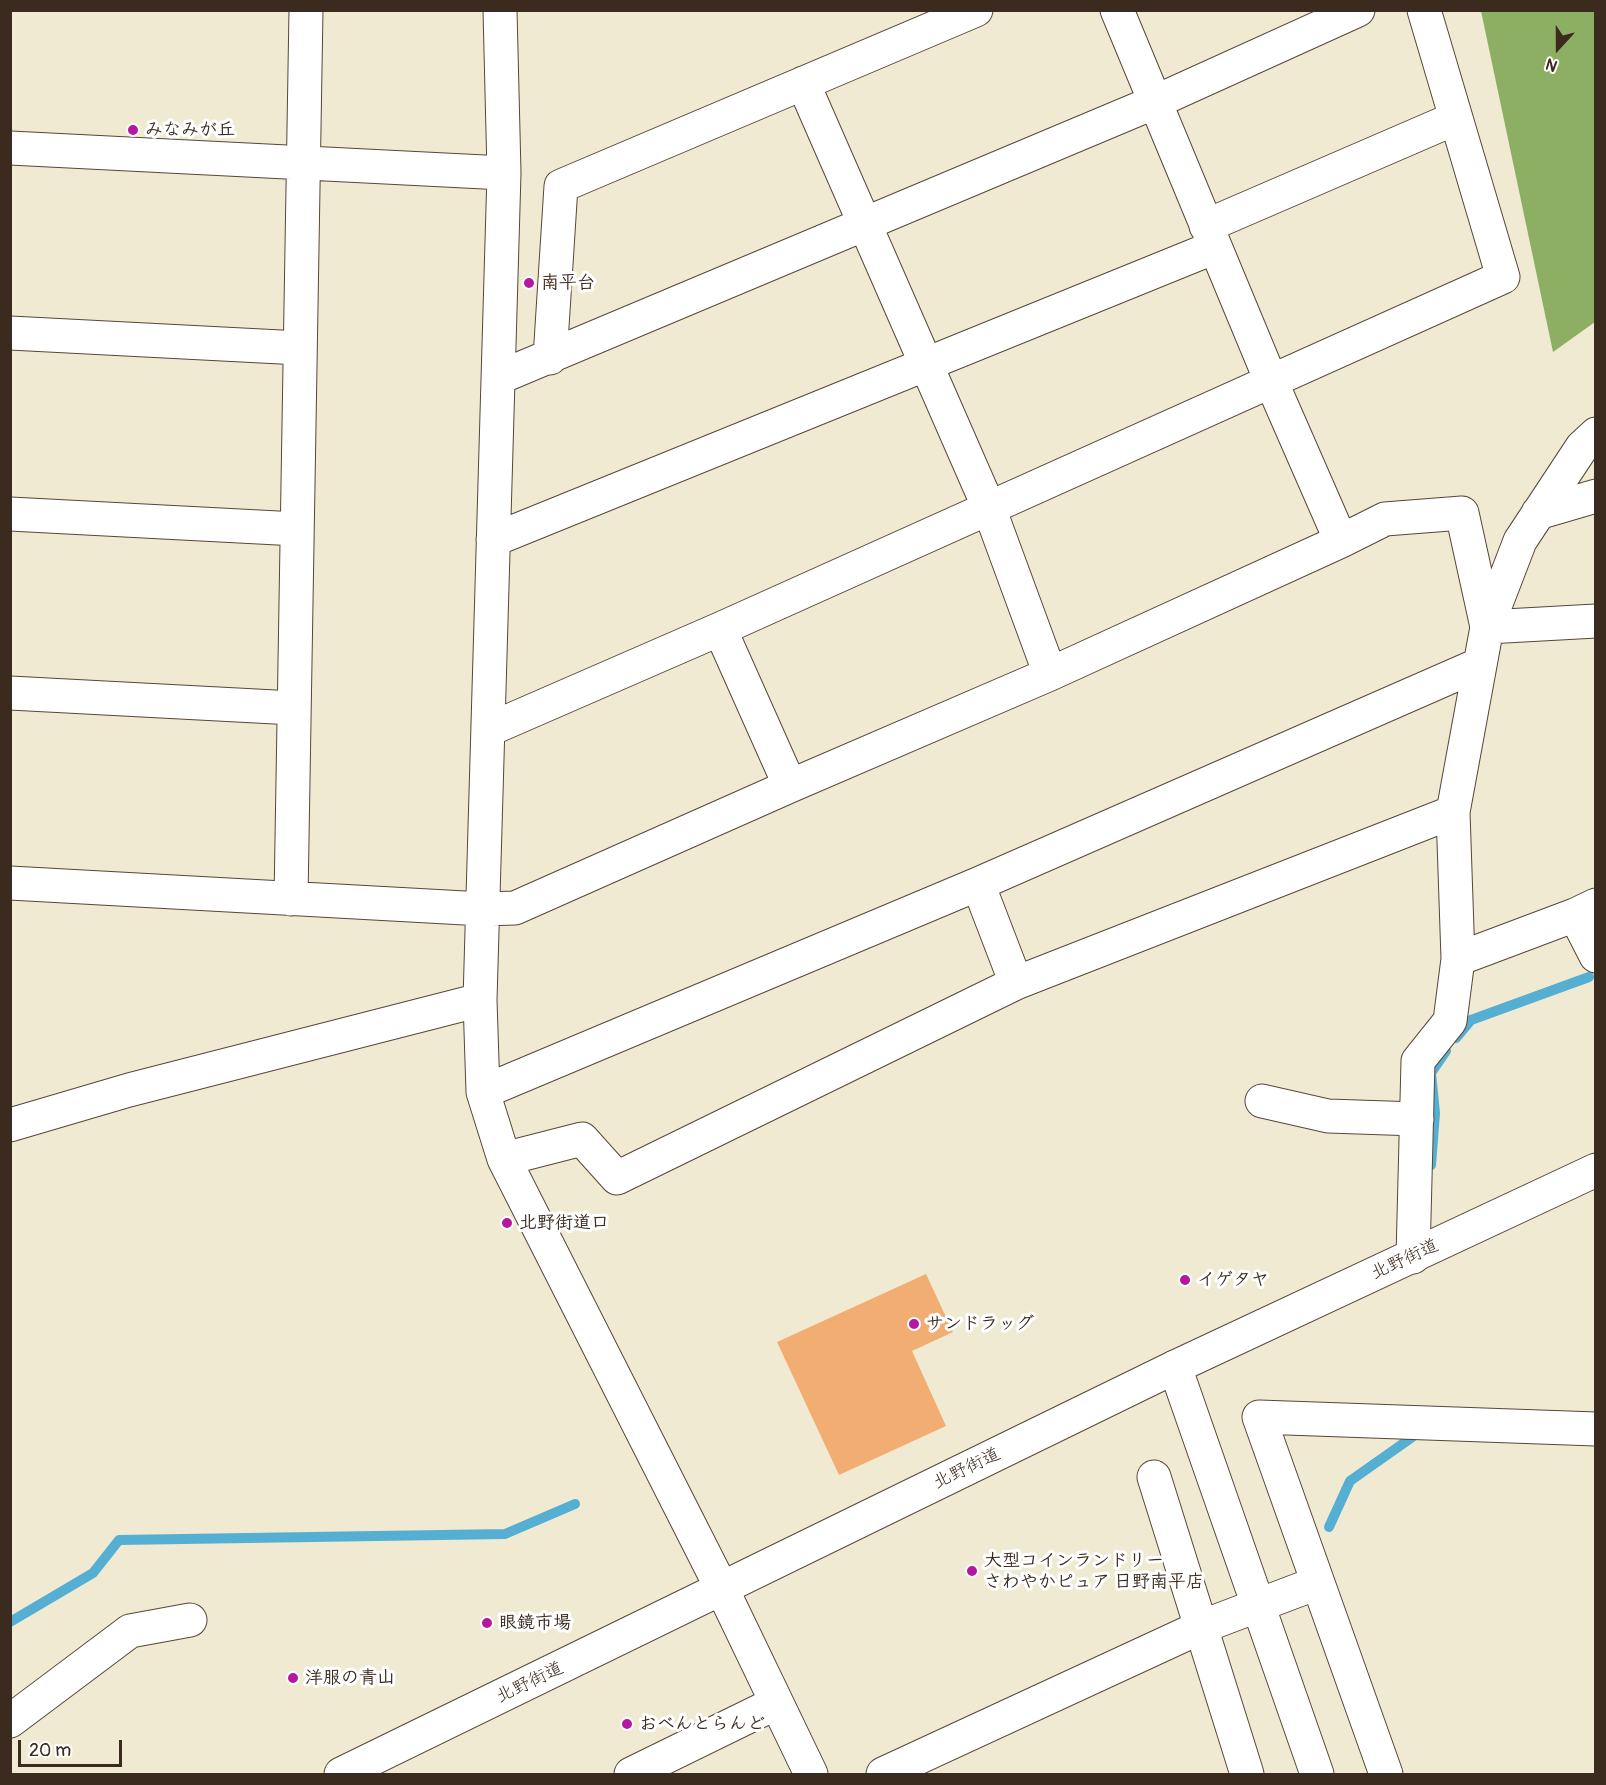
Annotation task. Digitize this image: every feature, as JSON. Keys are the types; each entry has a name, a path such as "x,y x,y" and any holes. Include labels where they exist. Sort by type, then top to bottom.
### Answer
{"street":[{"path":"291,899 306,10"},
{"path":"550,358 561,186 976,10"},
{"path":"1117,10 1271,381 1341,540"},
{"path":"498,378 1155,102 1358,10"},
{"path":"488,730 720,629 1503,278 1424,10"},
{"path":"501,11 504,173 480,1000 483,1092 504,1159 722,1589 811,1774"},
{"path":"803,83 989,508 1050,674"},
{"path":"493,540 926,363 1211,237 1456,118"},
{"path":"10,148 504,173"},
{"path":"10,333 300,348"},
{"path":"1413,1257 1418,1061 1450,1021 1458,958 1453,812 1487,627 1520,541 1582,447 1596,434"},
{"path":"1538,513 1596,496"},
{"path":"10,883 483,909 515,908 789,786 1050,674 1385,519 1462,513 1487,627"},
{"path":"10,514 297,529"},
{"path":"1487,627 1596,621"},
{"path":"720,629 789,786"},
{"path":"483,1092 978,884 1480,664"},
{"path":"10,693 294,708"},
{"path":"504,1159 582,1139 617,1178 1016,982 1453,812"},
{"path":"978,884 1016,982"},
{"path":"1458,958 1585,910 1596,956"},
{"path":"10,1125 129,1090 480,1000"},
{"path":"1262,1101 1328,1116 1417,1119"},
{"name":"北野街道","path":"347,1773 1175,1367 1596,1170"},
{"path":"1175,1367 1317,1774"},
{"path":"1386,1774 1259,1417 1596,1429"},
{"path":"1154,1477 1247,1774"},
{"path":"883,1774 1201,1627 1317,1583"},
{"path":"10,1721 130,1631 190,1620"},
{"path":"631,1774 776,1703"}],"green space":[{"path":"1481,11 1595,11 1595,322 1553,352"}],"building":[{"path":"926,1274 953,1332 912,1351 946,1426 839,1475 777,1342"}],"waterway":[{"path":"1456,1038 1471,1020 1589,977"},
{"path":"1431,1165 1435,1113 1431,1073 1446,1051"},
{"path":"1329,1527 1350,1481 1421,1433"},
{"path":"10,1622 93,1573 119,1540 505,1534 575,1504"}],"place":[{"name":"みなみが丘","path":"133,130"},
{"name":"南平台","path":"529,283"},
{"name":"北野街道口","path":"507,1223"},
{"name":"イゲタヤ","path":"1185,1280"},
{"name":"サンドラッグ","path":"914,1324"},
{"name":"大型コインランドリー さわやかピュア 日野南平店","path":"972,1571"},
{"name":"眼鏡市場","path":"487,1623"},
{"name":"洋服の青山","path":"293,1678"},
{"name":"おべんとらんど","path":"627,1724"}]}
